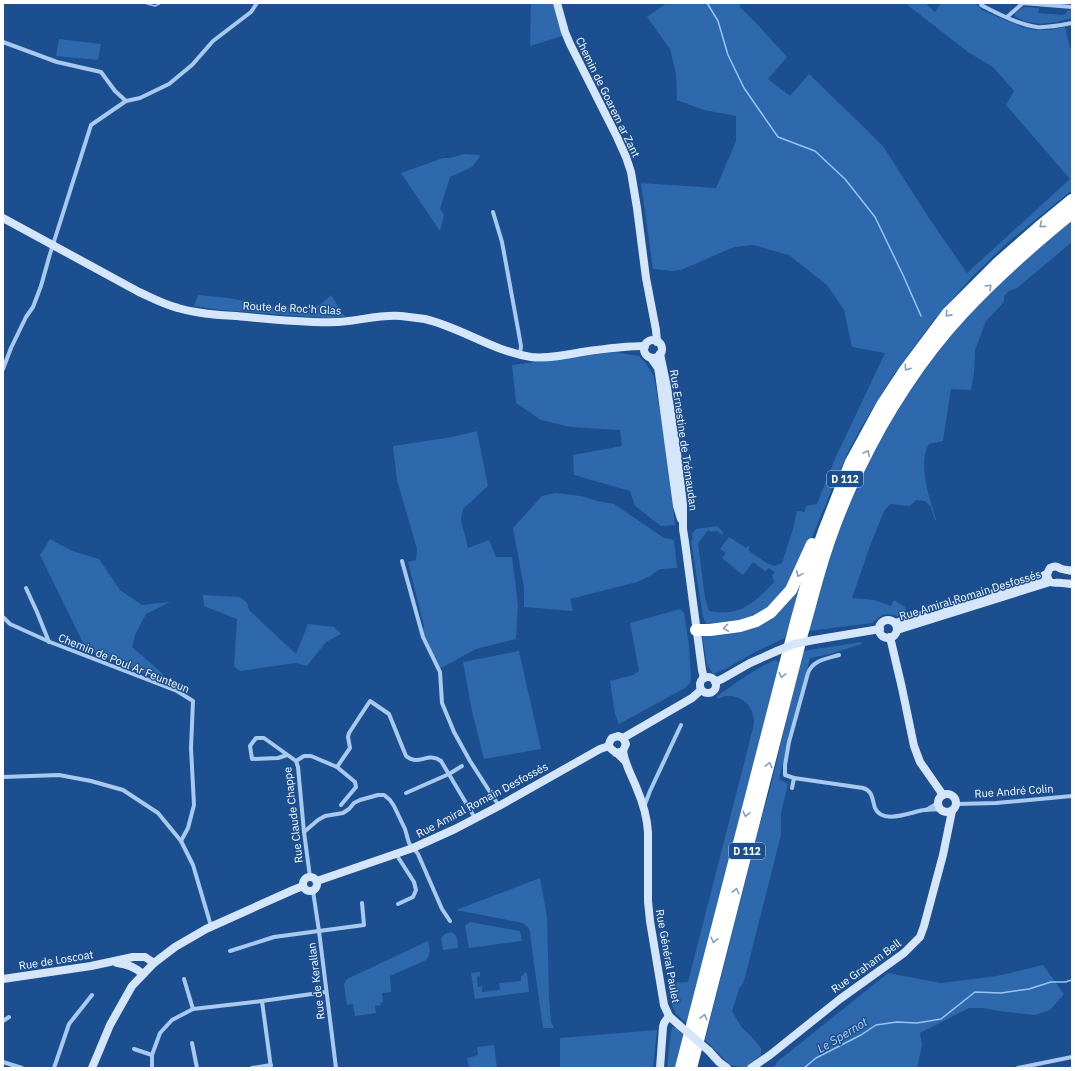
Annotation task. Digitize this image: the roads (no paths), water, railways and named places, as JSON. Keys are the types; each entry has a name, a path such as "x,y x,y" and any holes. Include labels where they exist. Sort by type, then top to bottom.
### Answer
{"highway":[{"name":"D 112","path":"681,1068 811,568 851,462 882,405 905,370 947,314 998,263 1072,200"},
{"name":"D 112","path":"691,1068 819,573 833,532 859,468 890,411 912,378 934,348 963,313 1016,260 1072,213"},
{"path":"696,630 710,630 740,626 756,621 771,612 792,590 822,522 851,462"}],"street":[{"path":"3,369 41,286 91,126 126,101 140,98 168,84 192,65 213,41 251,12 257,3"},
{"name":"Chemin de Goarem ar Zant","path":"557,3 570,44 617,137 631,172 636,195 645,270 656,330 651,343"},
{"path":"981,3 981,5 1022,24 1038,27 1072,23"},
{"path":"1006,17 1023,3 1072,7"},
{"path":"3,42 57,62 101,72 115,91 126,101"},
{"path":"493,212 502,242 521,346 520,355"},
{"name":"Route de Roc'h Glas","path":"3,218 139,292 176,308 191,312 320,322 344,322 399,316 412,317 438,323 498,348 520,355 533,357 651,343"},
{"path":"651,343 661,347 660,354 655,358 649,357 645,353 644,349 651,343"},
{"name":"Route de Roc'h Glas","path":"619,348 636,350 649,357"},
{"name":"Rue Ernestine de Trémaudan","path":"660,354 667,387 678,460 683,505 683,529 696,630 704,678"},
{"name":"Rue Ernestine de Trémaudan","path":"649,357 658,368 659,373 676,506 683,529"},
{"path":"402,561 423,637 440,672 442,703 454,732 470,761 499,806"},
{"path":"1072,571 1062,569 1057,566 1048,570 1048,578 1055,584 1060,582 1072,584"},
{"path":"1060,582 1064,575 1062,569"},
{"name":"Rue Amiral Romain Desfossés","path":"896,627 1048,578"},
{"name":"Chemin de Poul Ar Feunteun","path":"26,588 50,642"},
{"name":"Chemin de Poul Ar Feunteun","path":"3,617 10,624 50,642 177,691 193,701 191,748 194,805 188,828 181,841"},
{"path":"890,620 896,627 895,634 890,637 884,636 880,632 881,624 885,621 890,620"},
{"path":"715,682 750,663 794,644 880,630"},
{"path":"890,637 914,746 920,762 943,795"},
{"path":"839,655 815,663 811,666 792,732 785,765 786,775 794,778 865,788 871,794 877,811 883,816 894,816 940,808 946,812 952,812 957,804 954,796 948,794 940,797 940,808"},
{"path":"704,678 712,678 715,682 716,688 711,693 705,693 701,690 700,685 702,680 704,678"},
{"path":"623,738 692,698 701,690"},
{"path":"337,768 350,748 348,738 349,733 370,701 389,714 406,756 414,761 431,757 441,761 475,819"},
{"name":"Rue Général Paulet","path":"644,808 650,791 681,725"},
{"path":"615,736 621,736 623,738 626,744 620,752 612,750 609,746 610,740 615,736"},
{"name":"Rue Claude Chappe","path":"287,755 278,758 252,759 250,746 256,738 264,738 296,761 298,767 304,832 313,879"},
{"name":"Rue Amiral Romain Desfossés","path":"313,879 413,848 475,819 600,749 609,746"},
{"name":"Rue Général Paulet","path":"620,752 644,808 648,832 648,901 650,921 664,1005 669,1016 709,1051 719,1065 727,1068"},
{"path":"296,761 304,756 311,756 337,768 355,782 356,787 341,805"},
{"path":"406,793 449,774 462,766"},
{"path":"3,777 59,775 91,781 123,790 158,813 181,841 193,865 211,926"},
{"path":"792,788 794,778"},
{"path":"304,832 325,816 343,813 354,803 360,800 378,795 384,795 394,806 405,829 409,843 418,854 442,909 450,921"},
{"name":"Rue André Colin","path":"957,804 996,803 1072,796"},
{"path":"925,810 940,808"},
{"name":"Rue Graham Bell","path":"940,808 948,831"},
{"name":"Rue Graham Bell","path":"755,1067 835,1002 904,953 916,942 923,932 943,855 952,812"},
{"path":"396,854 414,882 416,890 413,897 398,904"},
{"path":"313,879 317,887 312,891 307,891 303,886 304,880 313,879"},
{"path":"92,1068 110,1025 132,986 154,963 175,947 211,926 303,886"},
{"name":"Rue de Kerallan","path":"312,891 319,931 336,1068"},
{"path":"230,951 274,937 364,925 362,903"},
{"name":"Rue de Loscoat","path":"3,979 112,962 126,958 145,957 154,963"},
{"name":"Rue de Loscoat","path":"112,962 135,968 143,974"},
{"path":"184,979 193,1009"},
{"path":"152,1068 152,1055 160,1033 172,1020 193,1009 326,992"},
{"path":"54,1068 69,1024 92,996"},
{"path":"252,1068 271,1067 262,1001"},
{"path":"3,1021 9,1016"},
{"path":"660,1068 664,1023 669,1016"},
{"path":"192,1043 197,1068"},
{"path":"134,1049 152,1055"},
{"path":"1018,1068 1072,1056"},
{"path":"3,1062 22,1068"}],"waterway":[{"path":"144,3 155,6 161,3"},
{"path":"707,3 718,21 728,55 744,88 778,137 815,151 845,179 875,217 921,316"},
{"name":"Le Spernot","path":"804,1068 816,1058 861,1035 876,1025 897,1022 917,1023 941,1019 975,992 1001,993 1029,989 1051,982 1065,982 1072,980"}]}
